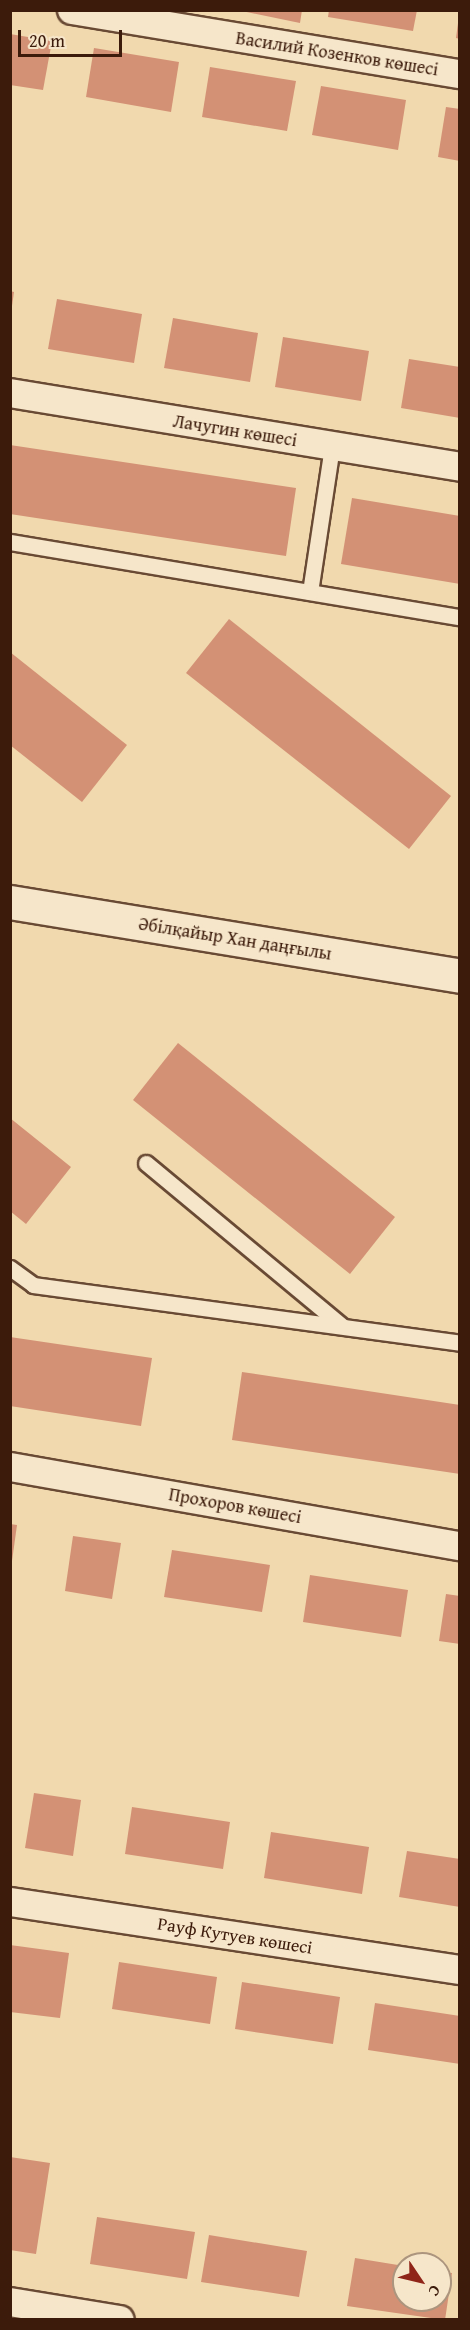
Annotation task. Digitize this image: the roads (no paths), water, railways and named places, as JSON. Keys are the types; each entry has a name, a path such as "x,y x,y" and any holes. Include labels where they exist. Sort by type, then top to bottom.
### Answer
{"street":[{"name":"Василий Козенков көшесі","path":"72,10 459,74"},
{"name":"Лачугин көшесі","path":"10,393 459,468"},
{"name":"Әбілқайыр Хан даңғылы","path":"10,902 459,976"},
{"name":"Прохоров көшесі","path":"10,1467 459,1546"},
{"name":"Рауф Кутуев көшесі","path":"10,1902 459,1970"},
{"path":"10,2302 120,2319"}],"lane":[{"path":"310,592 332,447"},
{"path":"10,542 459,617"},
{"path":"146,1163 343,1327"},
{"path":"10,1268 33,1285"},
{"path":"10,1282 459,1343"}]}
